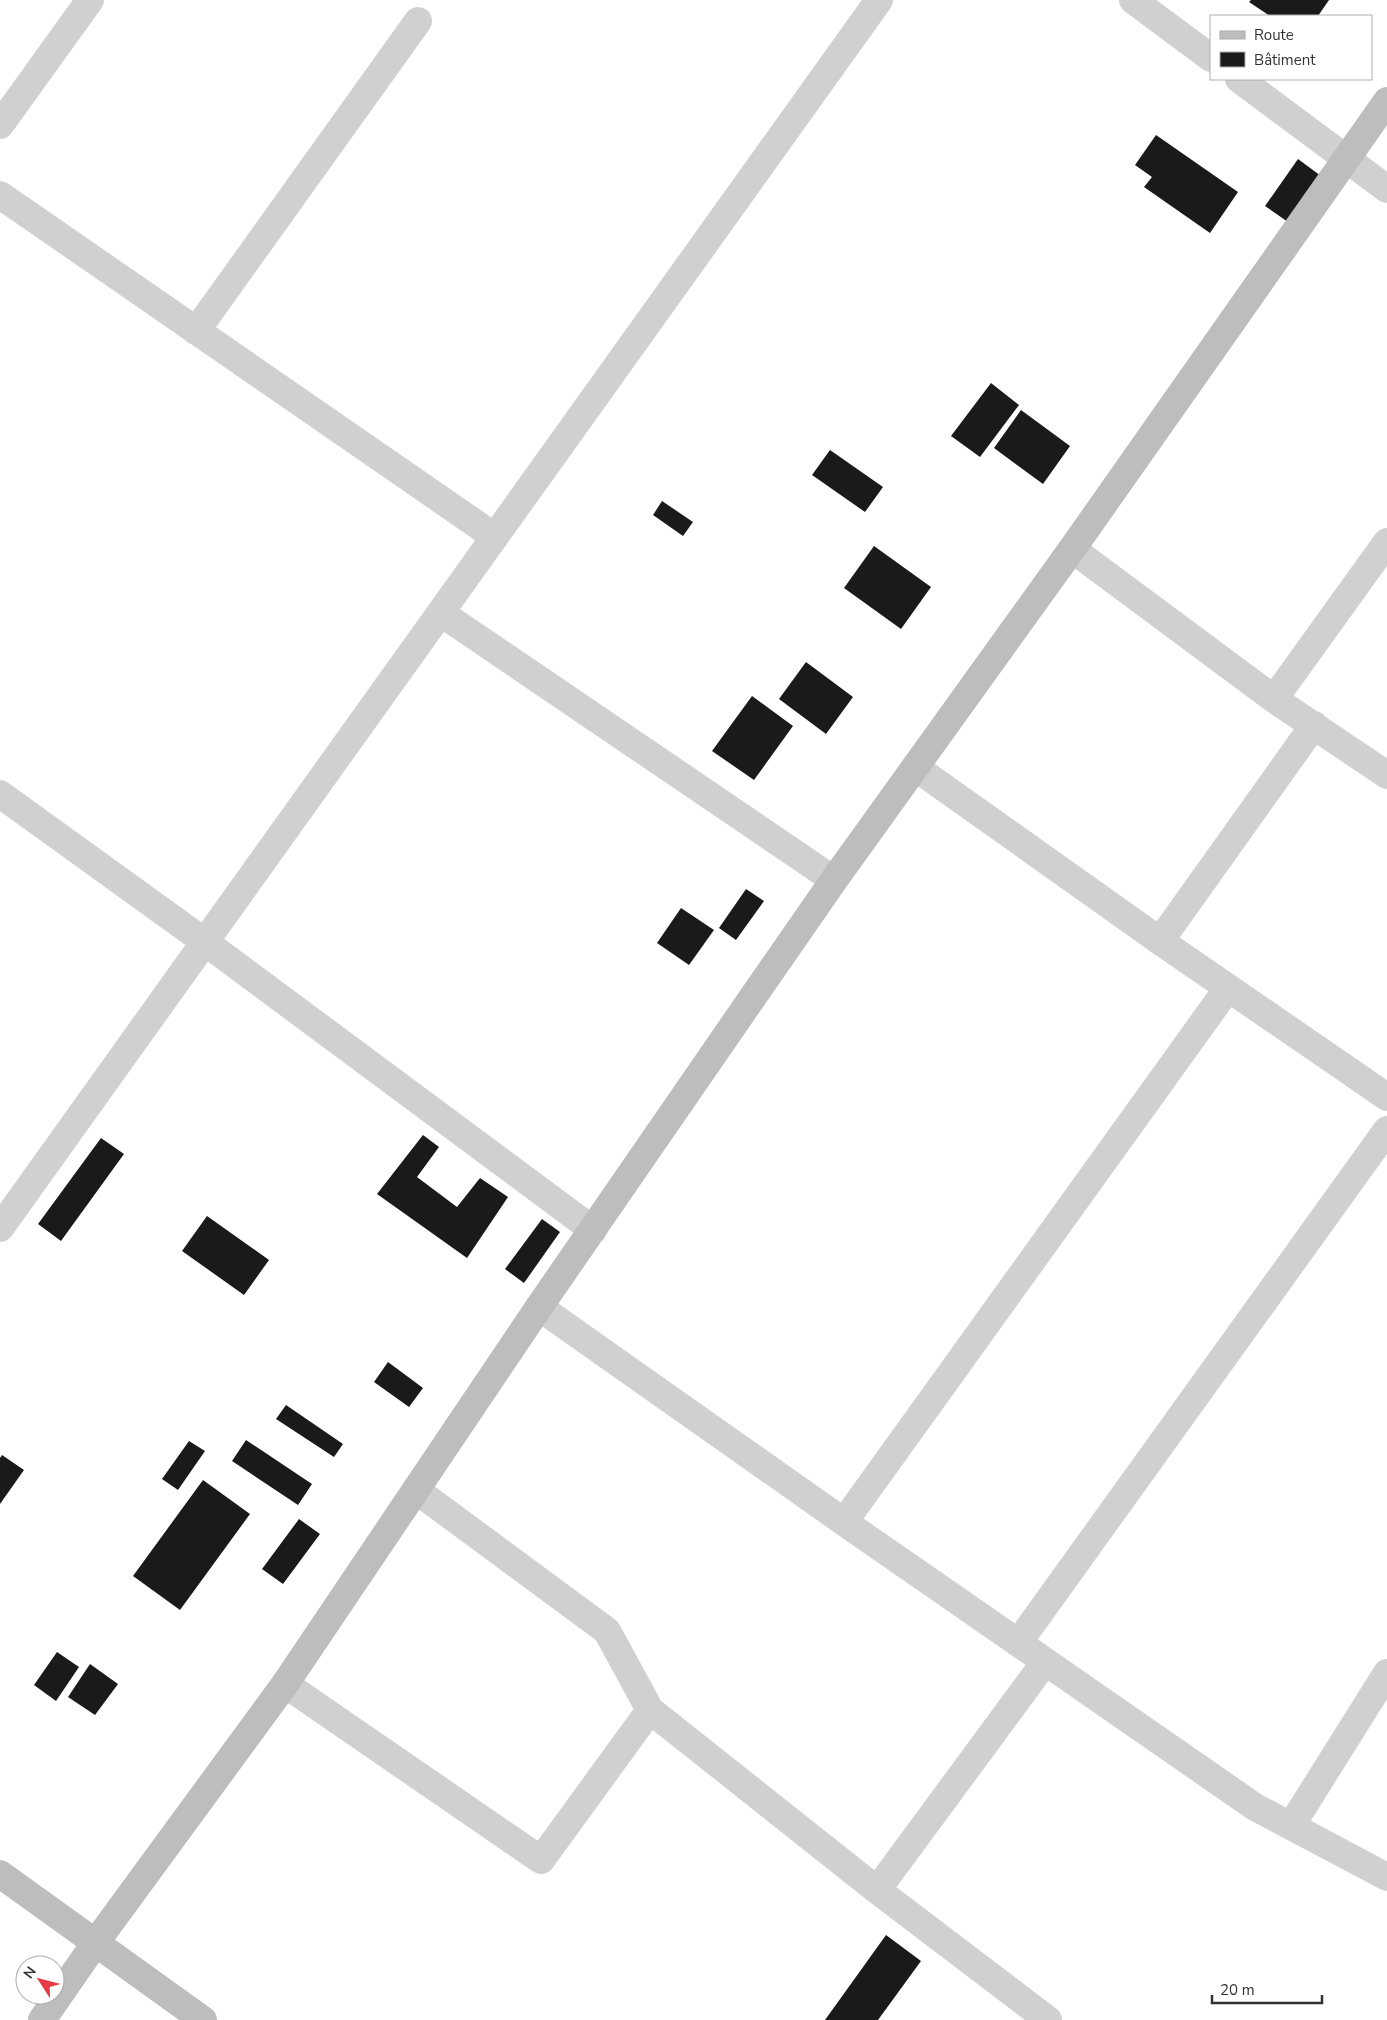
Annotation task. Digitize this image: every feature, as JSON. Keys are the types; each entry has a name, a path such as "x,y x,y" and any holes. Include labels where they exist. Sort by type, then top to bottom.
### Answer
{"street":[{"path":"0,125 90,0"},
{"path":"0,1228 879,0"},
{"path":"1133,0 1210,57"},
{"path":"196,331 418,21"},
{"path":"1240,80 1387,190"},
{"path":"42,2020 96,1942 285,1684 539,1307 834,880 1072,549 1387,101"},
{"path":"0,195 494,537"},
{"path":"1274,699 1387,542"},
{"path":"1072,549 1274,699 1387,775"},
{"path":"441,613 834,880"},
{"path":"1160,941 1314,725"},
{"path":"915,767 1160,941 1387,1097"},
{"path":"0,794 205,942 594,1230"},
{"path":"844,1522 1228,988"},
{"path":"1018,1643 1387,1130"},
{"path":"539,1307 844,1522 1255,1807 1387,1877"},
{"path":"416,1490 607,1631 650,1710 877,1890 1048,2020"},
{"path":"877,1890 1045,1662"},
{"path":"1291,1826 1387,1673"},
{"path":"285,1684 541,1860 650,1710"},
{"path":"0,1874 203,2020"}],"building":[{"path":"1251,0 1329,0 1319,15 1268,15 1249,2"},
{"path":"1156,135 1238,192 1210,233 1144,187 1152,177 1135,165"},
{"path":"1298,159 1321,176 1288,222 1265,206"},
{"path":"991,383 1019,405 980,457 951,436"},
{"path":"1021,410 1070,446 1043,484 994,448"},
{"path":"830,450 883,487 865,512 812,475"},
{"path":"662,501 693,522 683,536 653,515"},
{"path":"874,546 931,587 901,629 844,588"},
{"path":"806,662 853,697 826,734 779,699"},
{"path":"752,696 793,726 754,780 712,751"},
{"path":"746,889 764,901 736,940 719,928"},
{"path":"681,908 714,930 689,965 657,943"},
{"path":"423,1135 439,1147 417,1177 457,1207 480,1178 508,1197 467,1258 377,1194"},
{"path":"101,1138 124,1154 61,1241 38,1224"},
{"path":"207,1216 269,1260 244,1295 182,1251"},
{"path":"542,1219 560,1232 524,1283 505,1269"},
{"path":"388,1362 423,1388 409,1407 374,1382"},
{"path":"286,1405 343,1444 334,1457 276,1419"},
{"path":"246,1440 312,1484 298,1505 232,1461"},
{"path":"189,1441 205,1451 178,1490 162,1479"},
{"path":"2,1455 24,1470 0,1504 0,1458"},
{"path":"203,1480 250,1514 180,1610 133,1576"},
{"path":"299,1519 320,1534 283,1584 262,1569"},
{"path":"57,1652 79,1667 56,1701 34,1685"},
{"path":"90,1664 118,1684 95,1715 68,1697"},
{"path":"886,1935 921,1961 878,2020 825,2020"}]}
